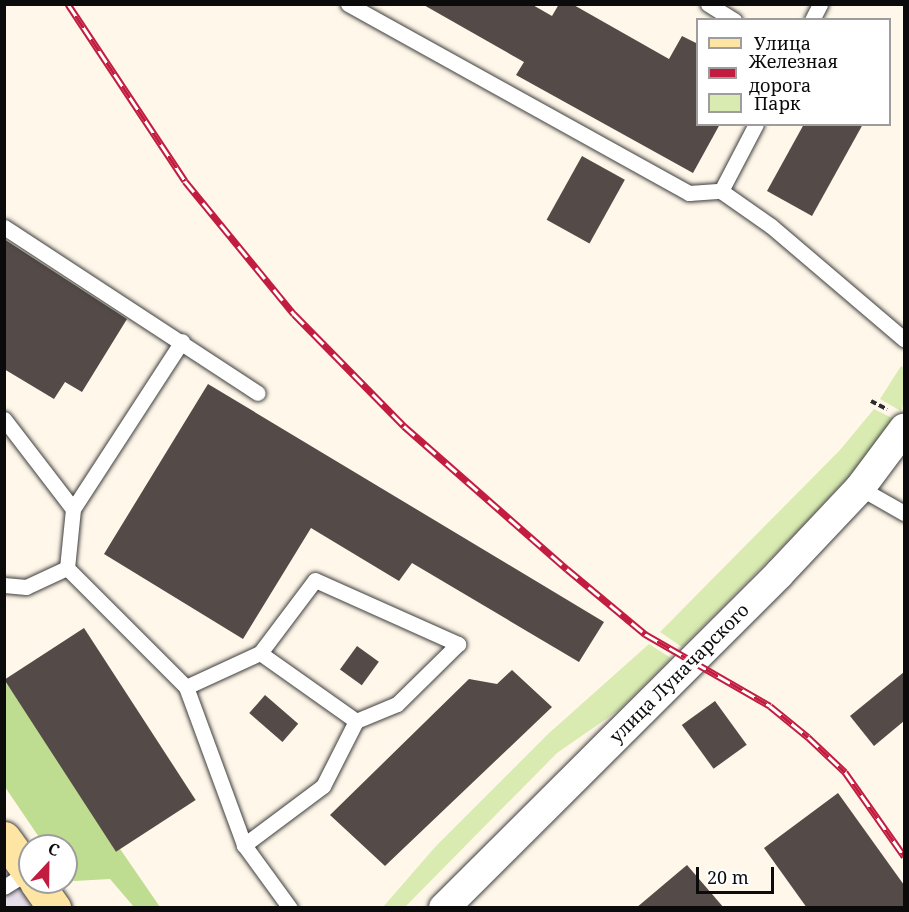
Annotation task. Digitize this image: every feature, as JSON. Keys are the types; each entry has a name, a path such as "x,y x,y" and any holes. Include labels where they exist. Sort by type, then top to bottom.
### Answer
{"main road":[{"path":"4,838 18,865"},
{"path":"40,894 54,908"}],"street":[{"name":"улица Луначарского","path":"444,908 860,488 904,429"}],"lane":[{"path":"348,4 689,193 721,191 771,226 904,339"},
{"path":"708,4 731,18"},
{"path":"813,18 820,4"},
{"path":"721,191 755,126"},
{"path":"4,227 182,341 258,393"},
{"path":"66,568 73,509 182,341"},
{"path":"4,419 73,509"},
{"path":"860,488 904,513"},
{"path":"4,585 26,587 66,568"},
{"path":"66,568 186,687 244,845 291,908"},
{"path":"186,687 260,653 315,580 458,644 397,704 356,721 323,786 244,845"},
{"path":"260,653 356,721"}],"shaded area":[{"path":"5,860 18,879 18,894 28,894 37,907 5,907"}],"green space":[{"path":"901,366 904,368 904,402 901,411 880,399"},
{"path":"874,409 894,419 874,449 800,529 682,647 660,632 840,450"},
{"path":"649,644 671,658 619,710 557,753 405,907 383,907 436,846 548,734"},
{"path":"4,680 160,907 134,907 110,879 78,881 78,834 37,834 5,787"}],"building":[{"path":"422,4 531,4 552,16 559,4 572,4 669,59 682,36 696,43 696,126 719,126 693,173 516,75 524,62"},
{"path":"803,126 862,126 812,216 767,191"},
{"path":"582,156 625,180 589,244 547,220"},
{"path":"4,239 127,319 82,392 65,382 54,399 4,369"},
{"path":"208,384 604,622 579,662 412,563 399,581 311,528 243,639 104,554"},
{"path":"84,628 196,800 116,852 4,680"},
{"path":"357,646 379,662 362,685 340,669"},
{"path":"512,670 552,707 385,866 330,815 469,679 497,684"},
{"path":"904,672 904,721 874,746 850,716"},
{"path":"265,695 298,724 282,742 249,713"},
{"path":"715,701 747,745 714,769 682,725"},
{"path":"838,793 904,885 904,908 807,908 764,848"},
{"path":"687,865 724,908 636,908"}],"railway":[{"path":"68,4 185,181 294,314 404,426 645,634 770,706 808,737 845,772 904,856"}]}
